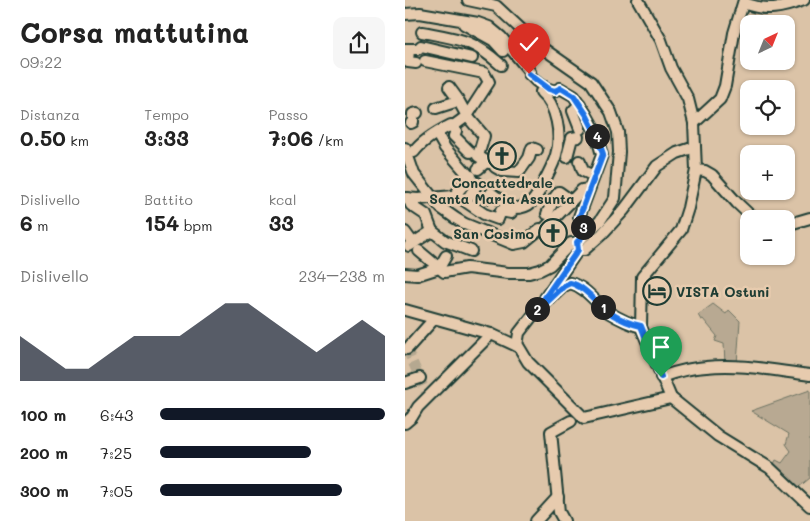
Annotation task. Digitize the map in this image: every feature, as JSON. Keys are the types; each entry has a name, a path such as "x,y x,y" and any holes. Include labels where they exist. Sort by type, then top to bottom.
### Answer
{"street":[{"path":"468,0 496,6 538,45 591,82 611,112 618,132 619,152 615,198 599,221 578,243 533,315"},
{"path":"639,0 661,40 671,68 685,92 694,123 696,170 681,230 676,238 645,271 642,277 641,326 671,398 718,436 770,468 810,506"},
{"path":"694,123 720,99 725,86 735,33 744,2 752,6 775,9 804,0"},
{"path":"405,14 420,13 482,24 501,37 530,72 529,74 541,88 553,111 571,160 584,180 585,189 579,218 584,224 578,243"},
{"path":"463,20 464,24 493,40 503,52"},
{"path":"422,32 467,41 501,65"},
{"path":"472,58 421,46 418,49 407,49 408,62 421,62 484,73 489,82 470,119 452,127 451,125 409,150 414,174 441,208 465,224 508,242 518,244 551,224 585,189 594,176 603,154 596,134 580,104 571,94 561,88 555,91 541,88"},
{"path":"449,87 470,119 484,136 474,152"},
{"path":"436,108 458,101"},
{"path":"580,104 573,111 581,134"},
{"path":"411,124 413,122 413,114 417,113"},
{"path":"452,127 455,131 454,136 478,156 501,171 519,172 529,158 532,148 537,150"},
{"path":"437,134 445,148 474,176"},
{"path":"547,214 548,193 571,160 572,138 581,134 596,134"},
{"path":"405,232 411,246 445,272 467,268 508,273 529,273 540,270 550,265 571,243 578,243 584,250 603,234 624,210 657,166 677,153 695,147"},
{"path":"571,160 594,176"},
{"path":"406,197 449,198 456,195 474,176 490,164"},
{"path":"696,170 705,171 712,175 745,210"},
{"path":"466,201 474,176"},
{"path":"489,195 512,208 527,206 535,199 548,193 559,192 566,197"},
{"path":"456,195 484,214 498,219 501,211 511,213 512,208"},
{"path":"406,197 411,205 426,215 432,231 445,241 471,251"},
{"path":"795,222 810,218"},
{"path":"411,246 432,231"},
{"path":"405,274 417,275 439,268 446,256"},
{"path":"517,346 519,332 533,315 564,286 570,283 577,285 609,312 631,324 641,326"},
{"path":"405,310 491,334 517,346 529,362 584,418 671,398"},
{"path":"407,349 434,319"},
{"path":"405,423 412,417 418,407 491,334"},
{"path":"661,377 679,371 707,366 810,375"},
{"path":"405,383 420,378"},
{"path":"564,521 559,512 551,432 571,421"},
{"path":"536,521 558,496"}],"shaded area":[{"path":"713,304 726,314 729,310 740,321 737,364 725,364 724,344 715,341 717,336 698,315"},
{"path":"810,390 810,478 799,487 774,464 776,460 782,463 791,451 786,444 789,434 751,411"}],"tunnel":[{"path":"407,349 428,397"}],"place":[{"name":"Concattedrale Santa Maria Assunta","path":"502,156"},
{"name":"San Cosimo","path":"553,233"},
{"name":"VISTA Ostuni","path":"657,291"}],"route":[{"path":"529,74 549,89 555,91 561,88 574,96 595,130 603,154 579,218 584,224 581,238 577,242 576,247 578,250 533,315 564,286 570,283 577,285 609,312 631,324 641,326 661,377"}]}
